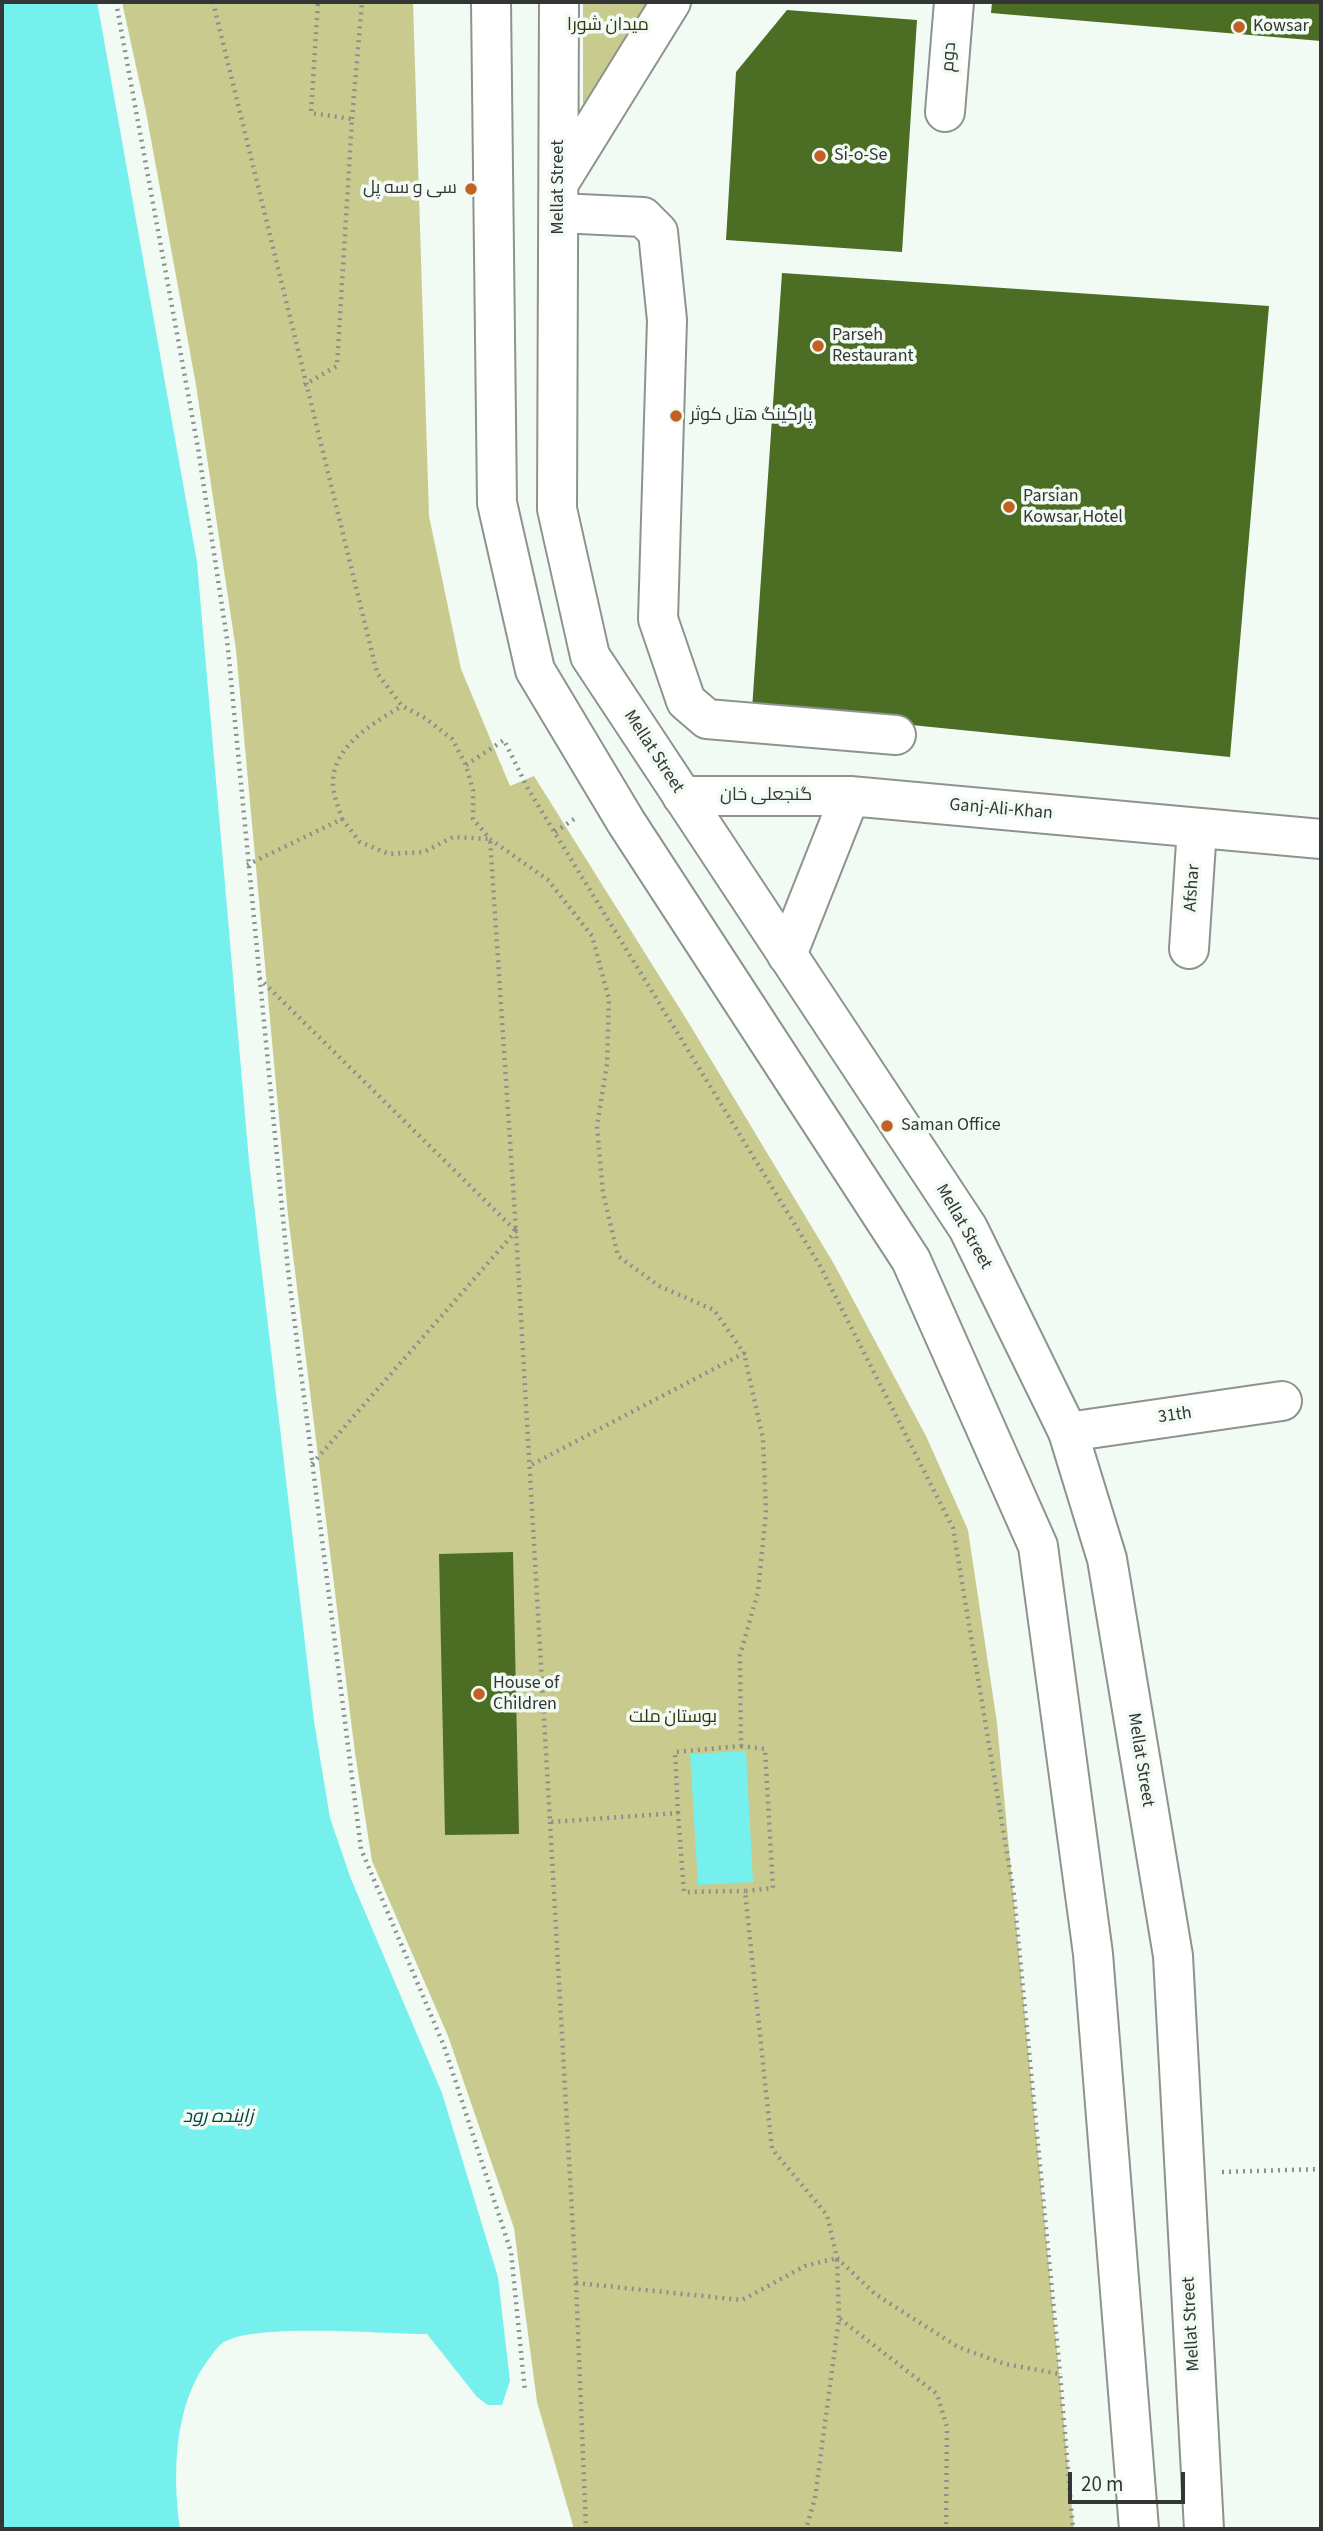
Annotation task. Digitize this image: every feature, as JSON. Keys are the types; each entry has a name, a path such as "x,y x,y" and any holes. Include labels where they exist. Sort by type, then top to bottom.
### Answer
{"main road":[{"path":"491,2 497,503 536,670 626,822 911,1260 1038,1546 1093,1954 1139,2529"},
{"name":"Mellat Street","path":"559,2 557,509 590,656 968,1228 1069,1432 1107,1559 1173,1956 1204,2529"},
{"path":"671,2 559,198 643,217 658,232 667,320 658,619 686,701 707,719 896,735"},
{"name":"دوم","path":"946,112 954,2"},
{"name":"گنجعلی خان","path":"681,796 850,796"},
{"path":"787,955 850,796"},
{"name":"Ganj-Ali-Khan","path":"850,796 1321,839"},
{"name":"Afshar","path":"1189,948 1198,828"},
{"name":"31th","path":"1069,1432 1282,1401"}],"path":[{"path":"116,2 198,448 227,639 258,977 312,1465 361,1849 444,2046 511,2252 525,2392"},
{"path":"213,2 304,385 377,673 402,706 425,718 452,739 466,765 473,791 473,819 490,839 548,880 592,936 609,999 607,1064 597,1126 603,1193 618,1256 659,1286 714,1310 744,1353 764,1439 766,1512 758,1592 740,1655 741,1746"},
{"path":"318,2 311,113 352,119"},
{"path":"304,385 337,366 362,2"},
{"path":"402,706 370,724 345,747 332,780 341,820 360,842 389,855 424,852 453,838 490,839"},
{"path":"466,765 504,740 528,789 820,1264 953,1528 1014,1895 1073,2529"},
{"path":"247,866 341,820"},
{"path":"490,839 550,1822 576,2283 586,2529"},
{"path":"258,977 516,1231"},
{"path":"312,1465 516,1231"},
{"path":"529,1466 744,1353"},
{"path":"741,1746 765,1749 773,1888 684,1892 675,1752 741,1746"},
{"path":"550,1822 678,1813"},
{"path":"745,1891 772,2149 827,2215 837,2258 839,2318 815,2498 806,2529"},
{"path":"1183,2173 1321,2169"},
{"path":"837,2258 875,2294 958,2347 1005,2364 1060,2374"},
{"path":"576,2283 742,2300 805,2266 837,2258"},
{"path":"839,2318 937,2394 947,2427 946,2529"}],"green space":[{"name":"بوستان ملت","path":"122,2 413,2 429,516 461,669 510,786 534,776 690,1025 834,1264 926,1436 968,1530 997,1723 1074,2529 574,2529 537,2402 514,2228 448,2036 372,1861 355,1753 288,1215 236,650 196,385 146,112"},
{"name":"میدان شورا","path":"583,2 648,2 583,114"}],"water":[{"name":"زاینده رود","path":"2,2 97,2 197,562 249,1161 314,1721 330,1818 351,1879 442,2093 498,2277 510,2381 502,2405 488,2405 477,2397 427,2334 293,2331 266,2332 226,2341 199,2374 189,2394 183,2416 176,2484 180,2529 2,2529"},
{"path":"746,1751 753,1882 698,1885 690,1754"}],"building":[{"name":"Kowsar","path":"992,2 1321,2 1321,41 991,13"},
{"name":"Si-o-Se","path":"787,10 917,20 902,252 726,240 736,72"},
{"name":"Parsian Kowsar Hotel","path":"782,273 1269,306 1230,757 752,709"},
{"name":"House of Children","path":"513,1552 519,1834 445,1835 439,1554"}],"place":[{"name":"Kowsar","path":"1239,27"},
{"name":"Si-o-Se","path":"820,156"},
{"name":"سی و سه پل","path":"471,189"},
{"name":"Parseh Restaurant","path":"818,346"},
{"name":"پارکینگ هتل کوثر","path":"676,416"},
{"name":"Parsian Kowsar Hotel","path":"1009,507"},
{"name":"Saman Office","path":"887,1126"},
{"name":"House of Children","path":"479,1694"}]}
